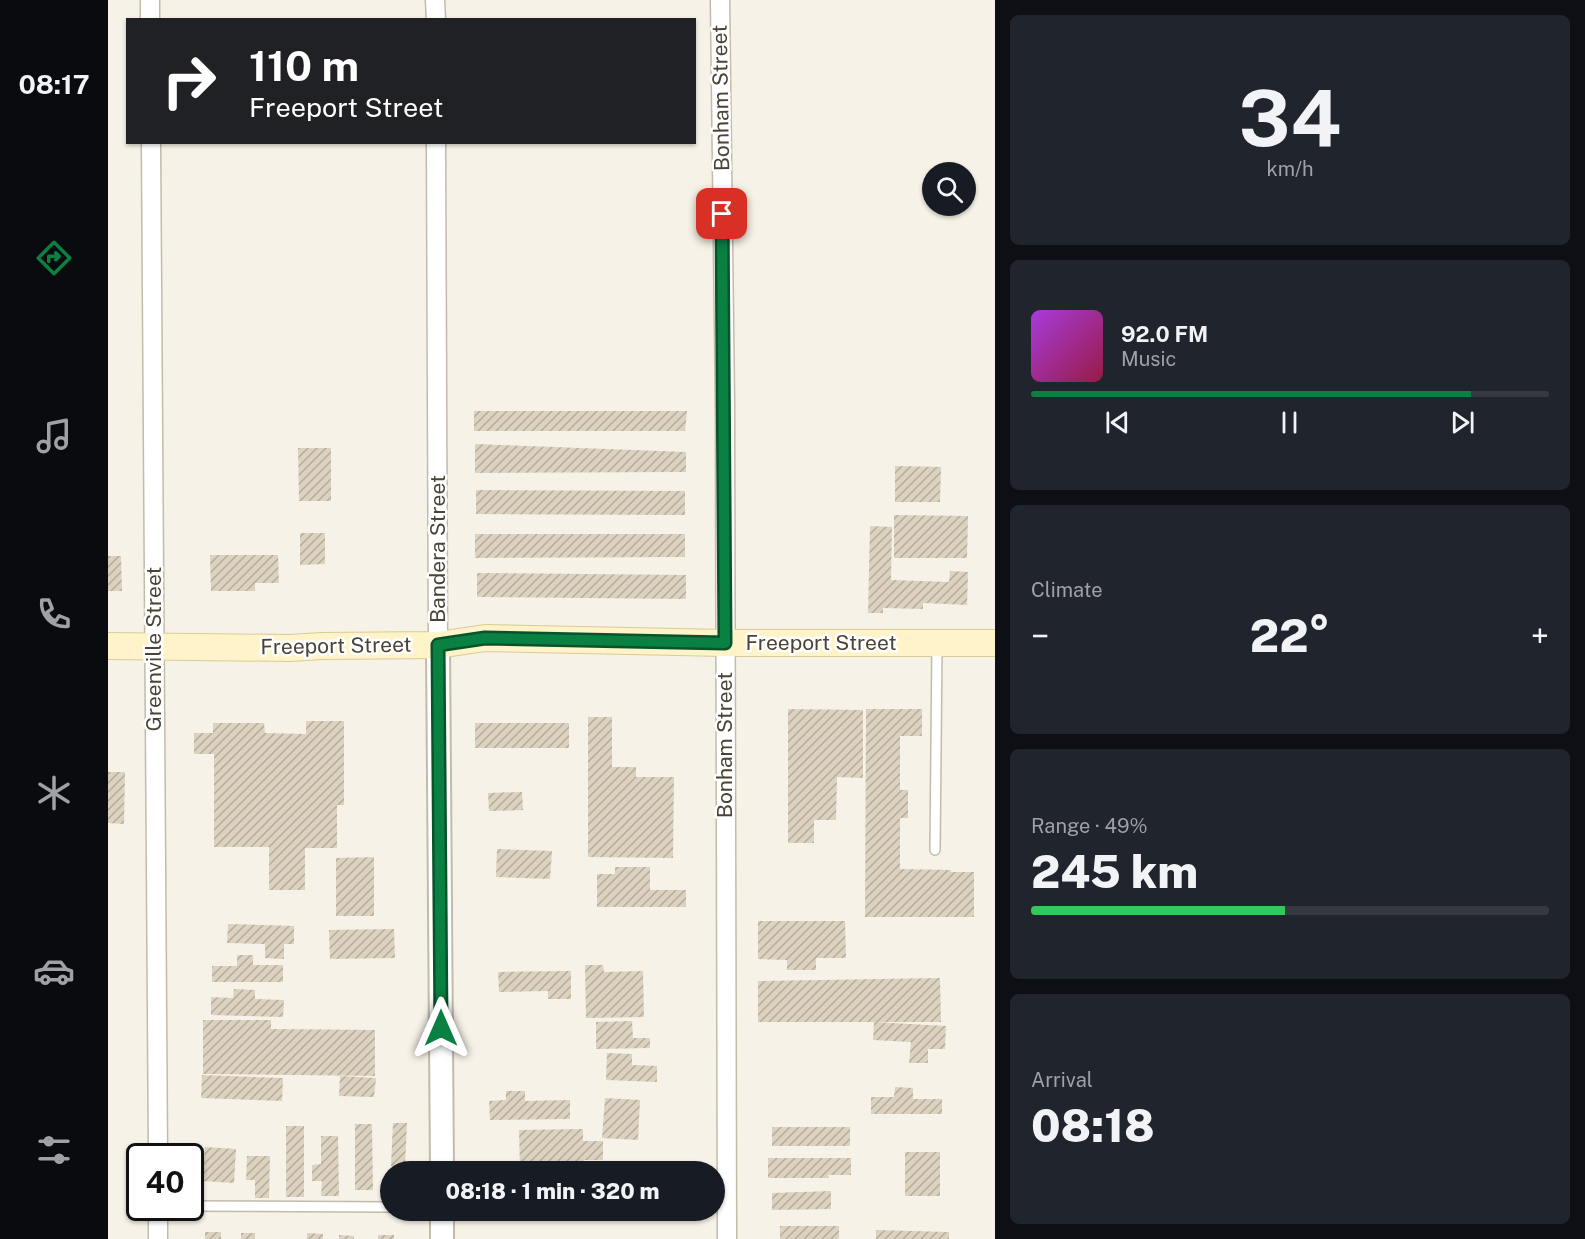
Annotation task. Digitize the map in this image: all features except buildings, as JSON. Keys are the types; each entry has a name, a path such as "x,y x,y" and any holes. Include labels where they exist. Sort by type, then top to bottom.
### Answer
{"main road":[{"name":"Freeport Street","path":"108,646 290,648 438,645 485,638 725,643 995,643"}],"street":[{"path":"150,0 150,18"},
{"path":"435,0 435,18"},
{"name":"Bonham Street","path":"720,0 725,405 727,1239"},
{"name":"Greenville Street","path":"151,144 158,1143"},
{"name":"Bandera Street","path":"436,144 442,1161"},
{"path":"158,1221 158,1239"},
{"path":"442,1221 442,1239"}],"lane":[{"path":"935,850 937,643"},
{"path":"204,1206 380,1207"}],"route":[{"path":"441,1028 438,645 485,638 725,643 722,214"}]}
